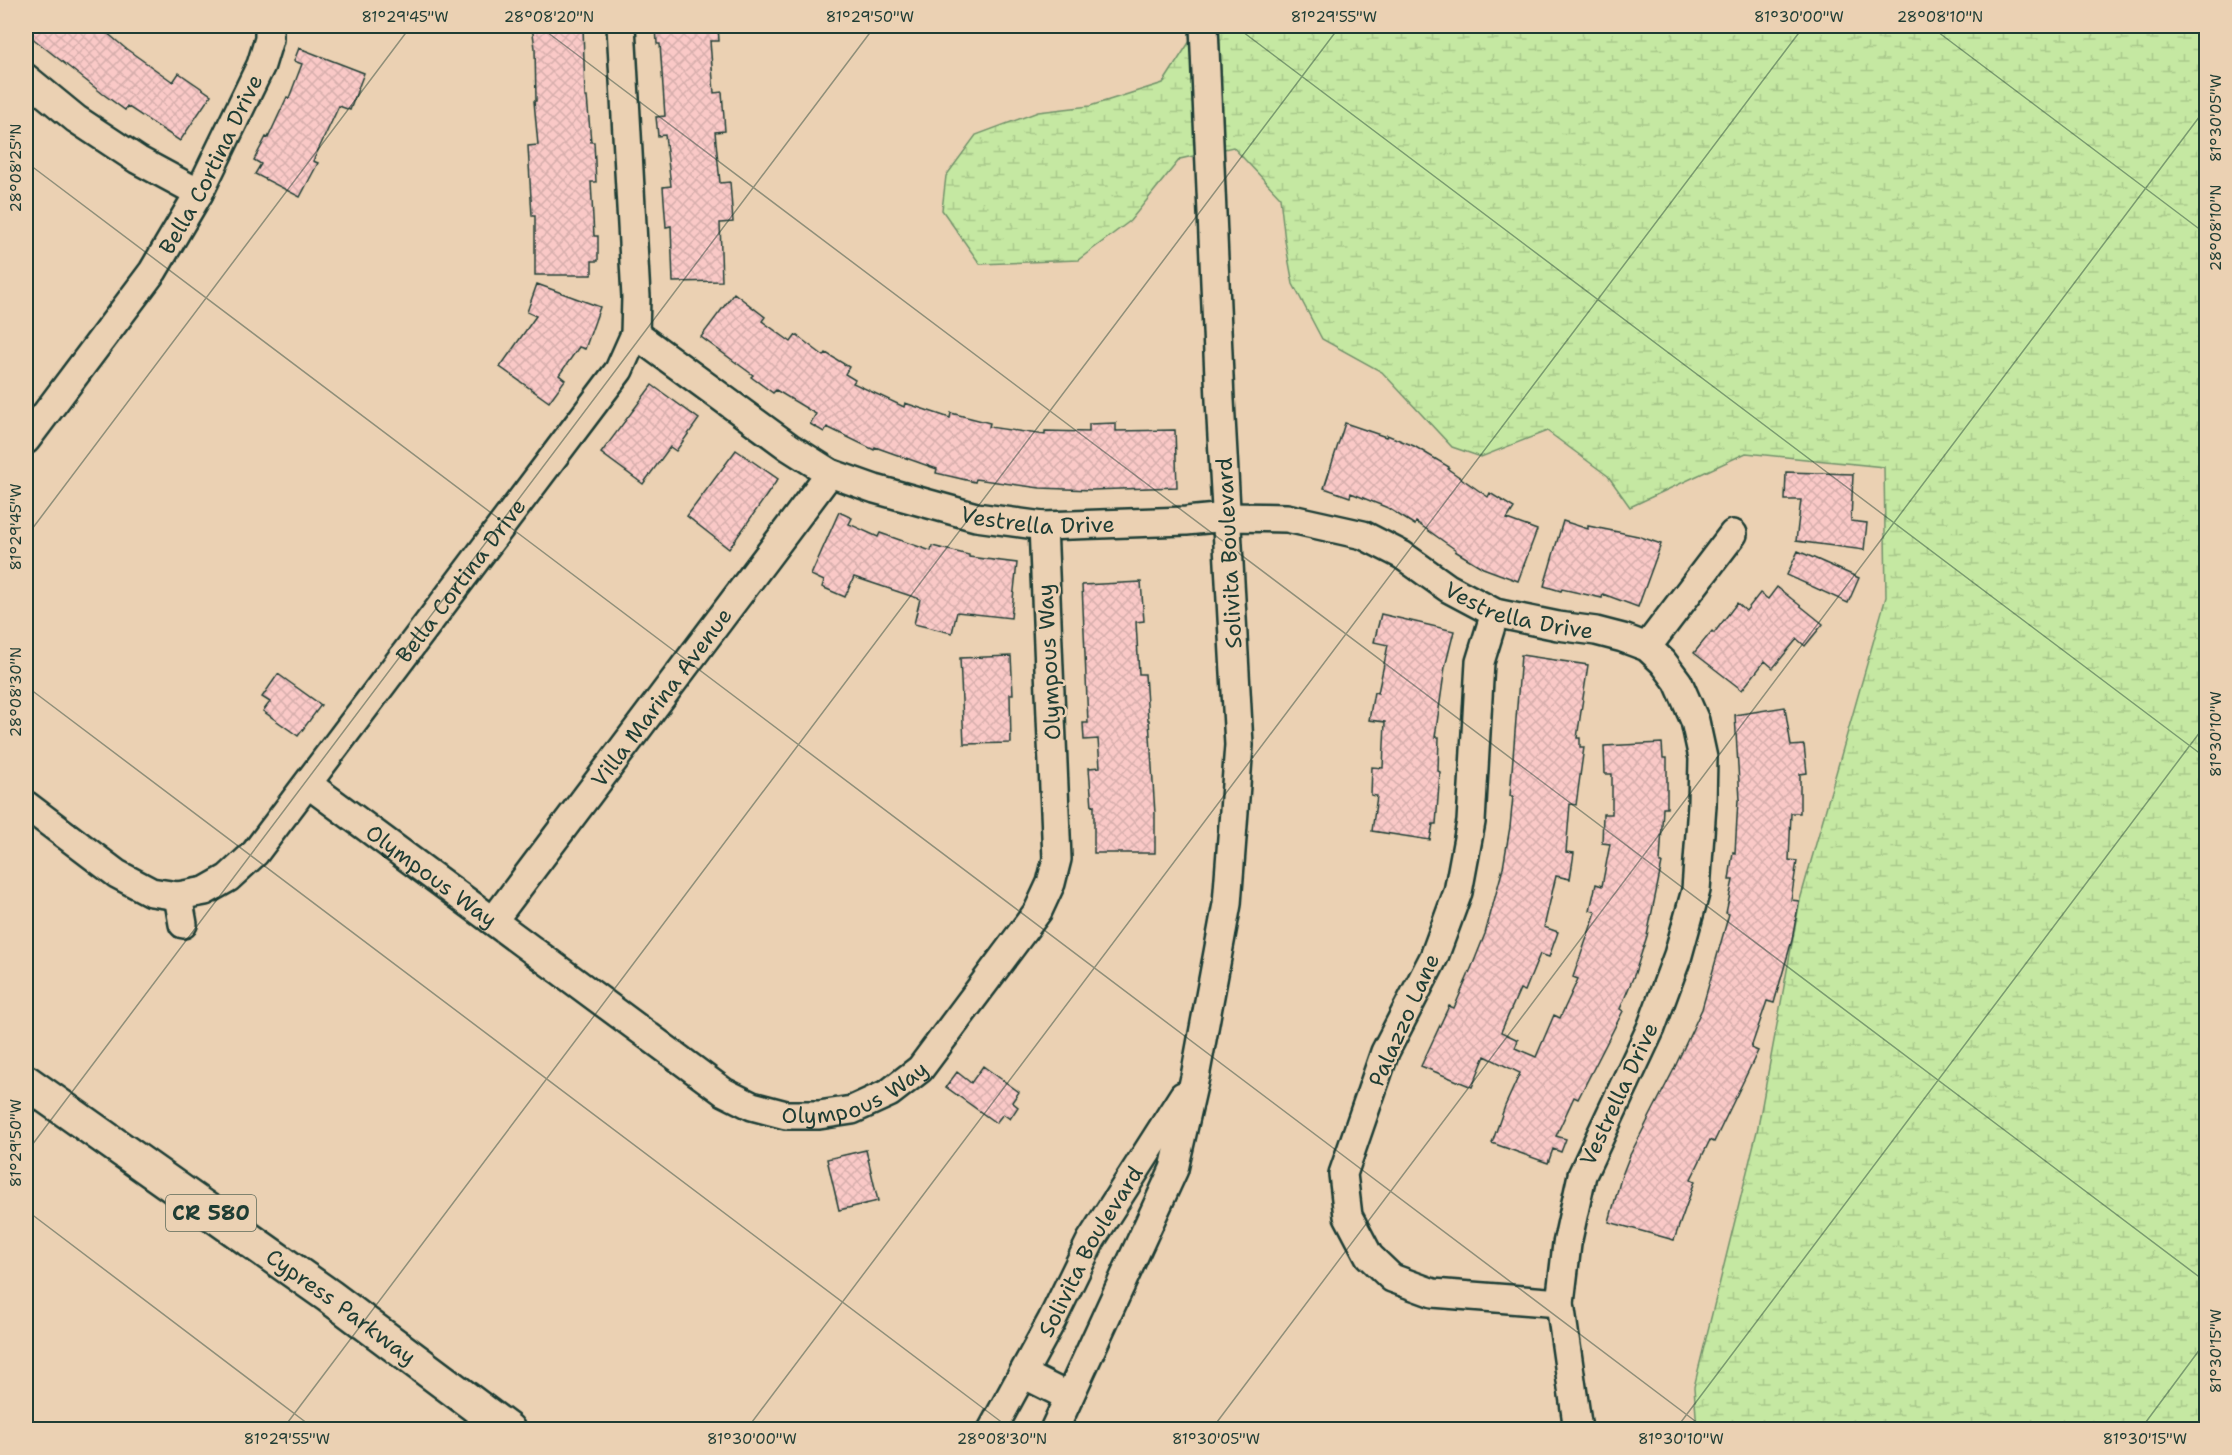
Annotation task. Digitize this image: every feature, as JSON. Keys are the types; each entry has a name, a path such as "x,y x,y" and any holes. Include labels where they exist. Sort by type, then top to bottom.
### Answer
{"main road":[{"name":"Cypress Parkway","path":"26,1082 329,1296 508,1430"}],"street":[{"name":"Bella Cortina Drive","path":"26,440 153,271 199,193 261,65 269,39 269,26"},
{"name":"Bella Cortina Drive","path":"26,805 117,873 151,892 178,896 206,891 228,878 255,853 308,784 619,370 635,334 636,297 621,26"},
{"name":"Solivita Boulevard","path":"1054,1430 1174,1169 1195,1077 1227,904 1239,745 1204,26"},
{"path":"26,78 76,119 138,160 199,193"},
{"name":"Vestrella Drive","path":"635,334 744,415 830,472 911,501 975,517 1043,526 1186,521 1227,517 1287,518 1363,535 1402,555 1448,588 1495,613 1623,638 1647,647 1663,662 1678,682 1695,721 1703,758 1696,890 1678,955 1651,1028 1582,1175 1567,1244 1560,1304 1578,1430"},
{"name":"Villa Marina Avenue","path":"493,921 830,472"},
{"name":"Olympous Way","path":"308,784 724,1092 752,1106 786,1115 819,1115 852,1110 889,1093 920,1069 1038,911 1051,884 1058,859 1043,526"},
{"path":"1647,647 1733,534"},
{"name":"Palazzo Lane","path":"1495,613 1480,663 1471,822 1458,892 1434,957 1385,1052 1343,1174 1348,1216 1369,1256 1392,1278 1433,1293 1560,1304"},
{"path":"178,896 183,924"},
{"name":"Solivita Boulevard","path":"992,1430 1052,1320 1091,1240 1195,1077"},
{"path":"1023,1374 1069,1396"}],"green space":[{"path":"1189,26 2206,26 2206,1429 1697,1429 1694,1387 1758,1127 1800,900 1886,597 1884,467 1746,453 1630,507 1608,476 1547,431 1481,457 1452,447 1382,372 1322,339 1293,284 1280,197 1233,147 1180,159 1130,221 1078,260 980,264 942,210 946,176 976,135 1038,112 1090,106 1163,83 1190,41"}],"building":[{"path":"26,26 99,26 125,48 173,82 179,73 211,95 180,141 127,106 125,110 103,94 26,33"},
{"path":"532,26 583,26 585,97 587,97 591,142 594,142 596,182 591,182 594,236 598,236 598,261 592,261 592,275 535,275 535,216 532,216 528,146 538,145 534,101 536,101 535,48"},
{"path":"656,26 718,26 719,41 710,41 714,93 722,92 725,131 715,132 720,183 730,182 733,222 720,223 722,281 673,282 671,226 666,227 663,187 671,186 665,135 658,136 656,117 665,116 660,44 657,44"},
{"path":"299,48 364,73 350,110 339,106 313,161 318,163 300,197 255,174 261,164 254,160 266,137 268,138 287,97 289,98 302,64 294,61"},
{"path":"537,284 600,307 585,349 579,347 559,375 565,380 549,402 500,367 536,316 527,312"},
{"path":"734,293 765,317 762,321 791,342 796,335 824,356 826,353 849,367 845,374 855,380 853,383 904,407 905,403 950,418 951,413 990,423 989,427 1045,435 1045,431 1089,432 1089,424 1116,423 1116,431 1175,430 1177,487 1092,490 1040,488 976,479 975,482 936,473 937,469 875,447 874,450 827,427 824,432 810,424 816,414 776,390 773,393 751,377 753,375 701,337"},
{"path":"652,385 699,419 676,451 670,447 643,484 601,453"},
{"path":"1345,423 1386,437 1387,435 1414,446 1449,467 1448,469 1488,497 1490,493 1514,508 1507,519 1537,530 1518,581 1483,568 1455,551 1416,522 1415,525 1388,508 1351,493 1350,497 1324,488"},
{"path":"736,450 778,479 729,549 687,516"},
{"path":"1786,472 1853,474 1851,521 1867,523 1864,550 1796,541 1801,500 1785,500"},
{"path":"839,512 852,518 849,524 878,537 880,533 931,551 932,546 969,555 969,557 1017,563 1011,618 957,612 952,633 914,624 920,599 854,577 845,597 822,587 824,581 811,575"},
{"path":"1563,521 1588,529 1588,526 1638,536 1661,544 1638,607 1603,594 1602,598 1544,586"},
{"path":"1798,551 1859,578 1848,603 1787,575"},
{"path":"1141,582 1144,621 1136,622 1139,674 1145,674 1149,720 1155,853 1094,853 1094,805 1092,806 1089,768 1100,767 1098,739 1084,740 1083,723 1088,723 1082,585"},
{"path":"1777,587 1823,624 1805,646 1797,639 1773,668 1765,661 1742,690 1694,653 1712,631 1714,633 1737,603 1746,611 1760,593 1768,599"},
{"path":"1381,614 1454,631 1445,667 1435,737 1439,737 1438,771 1440,772 1436,824 1433,824 1430,840 1372,831 1377,796 1371,795 1372,767 1383,768 1385,722 1369,720 1374,692 1378,693 1388,645 1374,642"},
{"path":"1521,655 1588,665 1577,738 1580,738 1580,747 1584,747 1576,805 1570,804 1566,852 1574,853 1570,879 1556,876 1544,927 1558,932 1549,957 1540,954 1525,991 1520,989 1501,1032 1518,1040 1515,1048 1536,1057 1554,1015 1560,1018 1578,979 1573,977 1596,912 1590,910 1596,884 1602,886 1610,844 1602,843 1603,814 1612,814 1612,774 1605,774 1604,746 1662,743 1663,758 1667,758 1667,808 1663,808 1660,863 1662,863 1647,936 1620,1009 1623,1011 1578,1099 1574,1097 1556,1136 1566,1139 1561,1152 1553,1149 1548,1163 1492,1143 1520,1073 1485,1056 1472,1087 1421,1066 1449,1006 1454,1008 1473,964 1485,934 1503,868 1513,796 1510,796"},
{"path":"1011,656 1013,694 1010,694 1011,743 964,744 960,658"},
{"path":"278,674 321,705 298,736 263,711 270,702 262,697"},
{"path":"1785,707 1791,746 1804,745 1807,773 1800,774 1800,813 1791,813 1789,860 1797,861 1791,900 1799,901 1792,940 1774,1003 1767,1001 1751,1048 1758,1051 1714,1142 1710,1140 1691,1179 1695,1181 1674,1240 1609,1222 1630,1155 1702,1009 1729,914 1726,913 1733,880 1729,880 1733,852 1735,853 1738,800 1740,800 1735,715"},
{"path":"983,1066 1019,1092 1012,1102 1018,1107 1010,1119 1003,1114 996,1123 946,1087 957,1072 971,1083"},
{"path":"866,1150 878,1201 839,1210 827,1159"}]}
